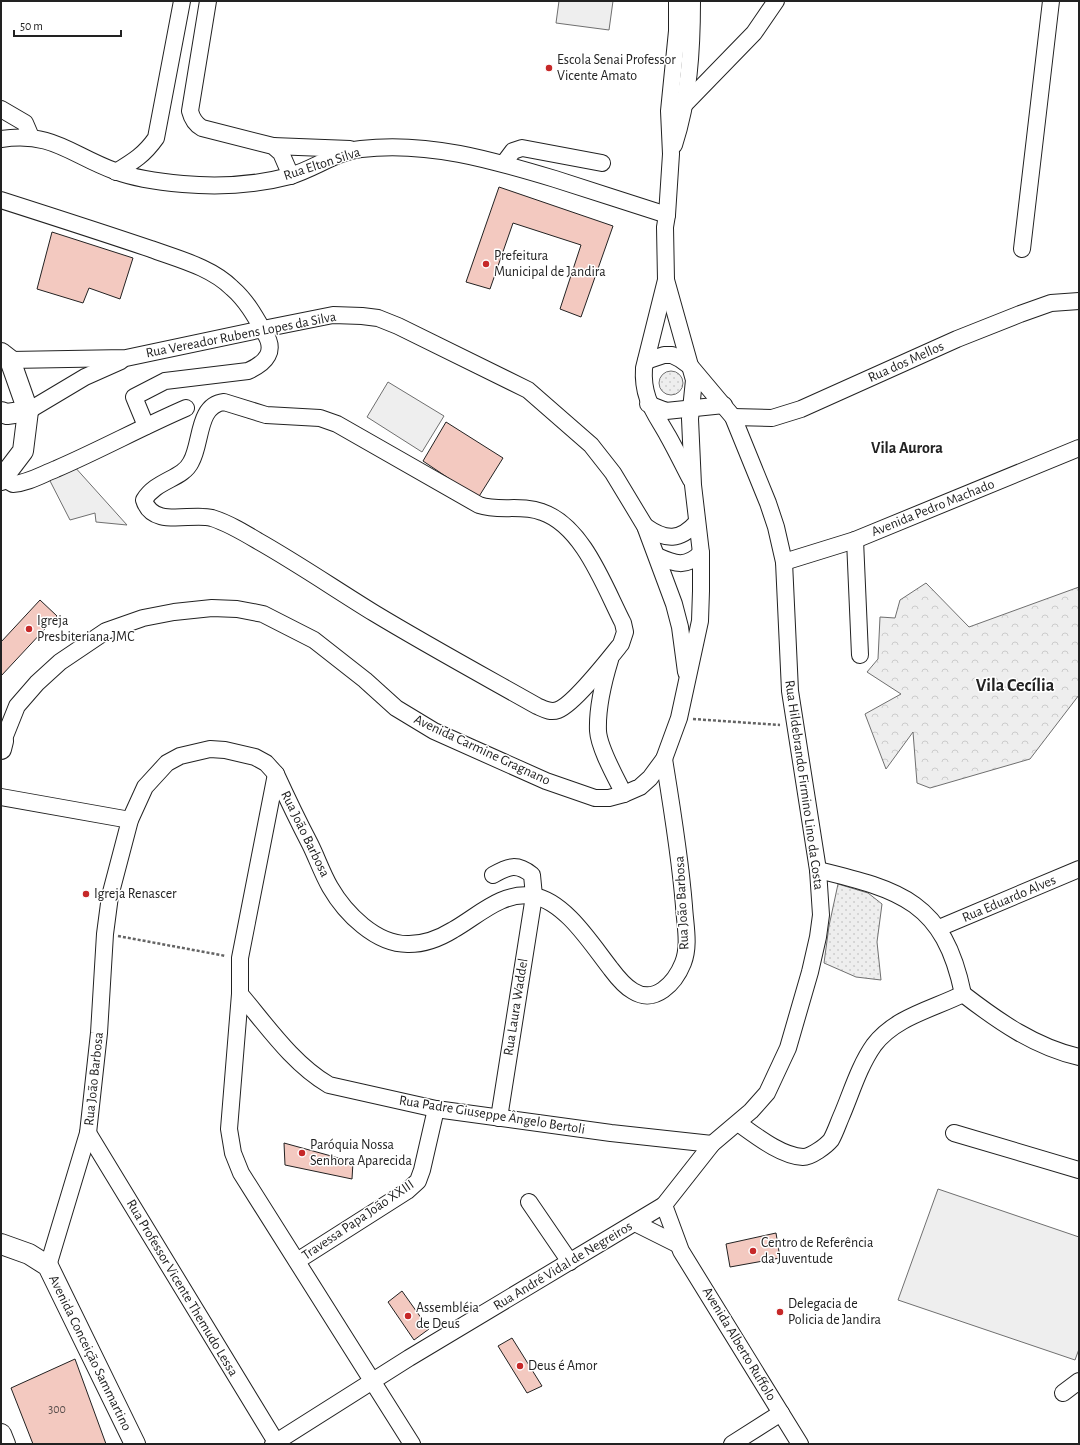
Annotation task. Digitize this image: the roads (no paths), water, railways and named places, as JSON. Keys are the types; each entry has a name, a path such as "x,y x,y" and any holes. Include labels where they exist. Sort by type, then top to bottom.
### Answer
{"main road":[{"name":"Rua Vereador Rubens Lopes da Silva","path":"2,479 23,451 28,411 4,358"},
{"name":"Rua Vereador Rubens Lopes da Silva","path":"1,412 7,414 28,411"},
{"name":"Avenida Conceição Sammartino","path":"1,1244 29,1254 48,1266 135,1444"},
{"path":"1,1434 5,1444"}],"street":[{"path":"116,172 136,160 147,151 156,138 182,1"},
{"path":"208,1 190,111 196,124 202,128 273,146 359,149"},
{"name":"Avenida Carmine Gragnano","path":"677,1 677,30 669,111 671,154 665,227 666,280 646,361 643,382 648,404 668,435 693,485"},
{"name":"Avenida Carmine Gragnano","path":"671,154 685,104 692,29 692,1"},
{"path":"669,111 685,104 754,33 776,1"},
{"path":"1022,249 1051,1"},
{"path":"1,109 26,124 31,137"},
{"name":"Rua Elton Silva","path":"1,139 31,137 61,144 89,160 116,172 147,180 185,184 234,185 291,176 328,160 359,149 391,148 438,150 504,163 667,215"},
{"path":"273,146 281,153 291,176"},
{"path":"504,163 512,151 522,148 602,163"},
{"path":"1,200 108,234 192,264 213,274 232,287 247,304 269,341 270,349 267,358 259,366 248,371 165,381 134,397 146,426"},
{"name":"Avenida Carmine Gragnano","path":"2,743 17,706 37,683 60,662 106,631 143,618 174,612 212,608 237,609 263,614 314,640 365,680 396,708 434,731 578,793 595,798 609,798 624,794 640,787 650,778 664,759 679,718 686,677 694,653 700,621 701,553 693,485 690,410 694,380 666,280"},
{"name":"Rua dos Mellos","path":"690,410 729,411 772,418 802,409 957,339 1020,314 1051,303 1079,302"},
{"name":"Rua Vereador Rubens Lopes da Silva","path":"4,358 126,358 334,315 378,318 398,326 528,390 591,445 613,473 645,526 676,612 686,677"},
{"path":"646,361 656,356 672,355 691,367"},
{"name":"Rua Vereador Rubens Lopes da Silva","path":"28,411 85,377 126,358"},
{"name":"Rua Hildebrando Firmino Lino da Costa","path":"691,367 729,411 768,503 776,527 784,562 787,655 794,725 818,870 821,915 818,937 793,1032 783,1060 768,1093 738,1123 712,1144"},
{"path":"612,656 569,703 558,710 550,712 374,613 266,546 224,522 209,517 164,517 150,511 144,500 157,485 181,472 190,465 196,454 205,415 208,409 216,403 224,402 266,415 320,418 337,424 479,505 492,510 529,509 542,512 556,518 583,545 623,622 625,632 621,644 612,656 604,682 599,710 598,732 609,762 624,794"},
{"path":"648,404 666,411 690,410"},
{"path":"2,479 12,484 28,482 93,454 146,426 186,408"},
{"name":"Avenida Pedro Machado","path":"784,562 855,540 1079,448"},
{"path":"645,526 667,537 676,537 690,530 698,522"},
{"path":"855,540 860,655"},
{"path":"657,556 669,562 682,563 692,562 701,553"},
{"name":"Rua João Barbosa","path":"48,1266 88,1134 99,1033 105,934 110,896 130,820 145,787 167,763 180,756 210,749 240,752 266,763 276,774 330,887 346,908 374,934 391,941 407,945 426,942 452,931 501,900 518,896 534,896 551,902 564,913 620,981 632,991 643,996 655,995 666,989 681,966 687,950 679,854 664,759"},
{"path":"276,774 240,958 240,994 229,1129 232,1153 241,1173 412,1444"},
{"path":"1,797 130,820"},
{"name":"Rua Laura Waddel","path":"493,876 508,867 523,868 532,875 534,896 499,1118"},
{"name":"Rua Eduardo Alves","path":"939,928 1079,869"},
{"path":"818,870 875,886 910,901 930,918 939,928 949,944 958,966 963,994 1013,1030 1079,1057"},
{"name":"Rua Padre Giuseppe Ângelo Bertoli","path":"240,994 295,1057 316,1077 329,1085 436,1109 610,1133 712,1144"},
{"path":"738,1123 762,1140 792,1154 804,1157 816,1151 831,1140 863,1065 874,1046 885,1033 900,1022 963,994"},
{"name":"Travessa Papa João XXIII","path":"297,1262 407,1190 418,1181 422,1170 436,1109"},
{"path":"954,1132 1079,1170"},
{"name":"Rua Professor Vicente Themudo Lessa","path":"88,1134 275,1443"},
{"name":"Rua André Vidal de Negreiros","path":"275,1443 373,1381 664,1205 712,1144"},
{"path":"529,1202 570,1262"},
{"name":"Avenida Alberto Ruffolo","path":"664,1205 677,1244 800,1444"},
{"path":"635,1223 677,1244"},
{"path":"1063,1393 1079,1381"},
{"path":"732,1444 781,1413"}],"place":[{"name":"Escola Senai Professor Vicente Amato","path":"549,68"},
{"name":"Prefeitura Municipal de Jandira","path":"486,264"},
{"name":"Igreja Presbiteriana JMC","path":"29,629"},
{"name":"Igreja Renascer","path":"86,894"},
{"name":"Paróquia Nossa Senhora Aparecida","path":"302,1153"},
{"name":"Centro de Referência da Juventude","path":"753,1251"},
{"name":"Delegacia de Policia de Jandira","path":"780,1312"},
{"name":"Assembléia de Deus","path":"408,1316"},
{"name":"Deus é Amor","path":"520,1366"}],"district":[{"name":"Vila Aurora","path":"907,448"},
{"name":"Vila Cecília","path":"1015,686"}]}
